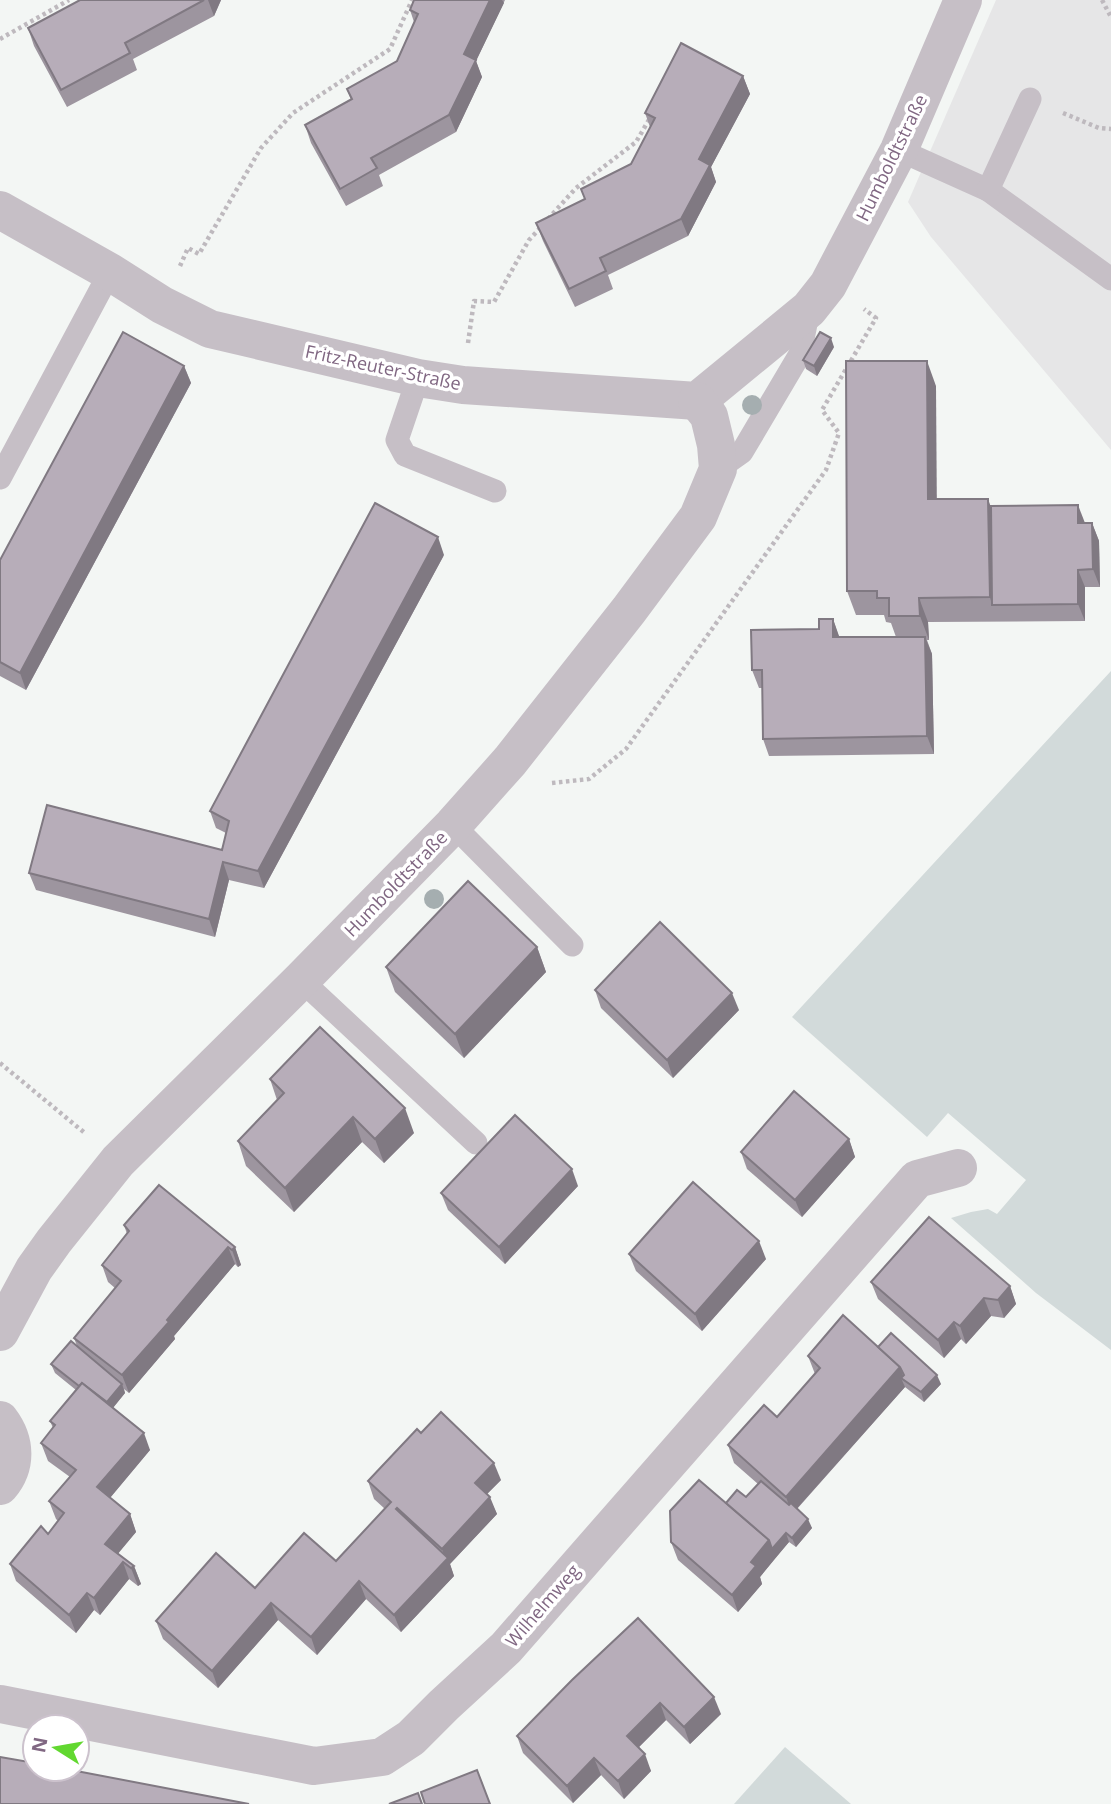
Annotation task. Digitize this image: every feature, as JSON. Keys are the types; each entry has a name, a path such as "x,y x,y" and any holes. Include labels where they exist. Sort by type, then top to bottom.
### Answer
{"street":[{"name":"Humboldtstraße","path":"809,309 828,285 900,150 963,0"},
{"name":"Fritz-Reuter-Straße","path":"0,210 110,272 162,305 210,328 418,378 463,385 697,401"},
{"path":"718,469 709,416 697,401 809,309"},
{"name":"Humboldtstraße","path":"0,1332 34,1269 118,1161 302,980 453,825 510,761 629,610 698,517 718,469"},
{"name":"Wilhelmweg","path":"0,1704 314,1766 382,1756 411,1738 506,1648 916,1179 958,1168"},
{"path":"0,1420 10,1437 13,1453 11,1469 0,1486"}],"lane":[{"path":"988,190 1030,99"},
{"path":"900,150 988,190 1111,279"},
{"path":"0,478 110,272"},
{"path":"718,469 742,452 800,354 809,309"},
{"path":"418,378 397,440 405,454 495,491"},
{"path":"453,825 572,945"},
{"path":"302,980 476,1143"}],"path":[{"path":"0,39 69,0"},
{"path":"162,305 188,248 198,254 261,148 293,113 390,50 412,0"},
{"path":"1102,0 1111,17"},
{"path":"1030,99 1099,128 1111,129"},
{"path":"463,385 474,301 494,302 529,240 576,188 636,142 650,118"},
{"path":"510,761 547,783 589,779 626,749 826,470 839,433 822,410 862,341"},
{"path":"0,1063 118,1161"}],"shaded area":[{"path":"996,0 1111,0 1111,450 931,237 908,202"},
{"path":"1111,671 1111,1350 1036,1293 951,1218 988,1209 997,1214 1026,1180 948,1113 927,1137 792,1017"},
{"path":"785,1747 851,1804 734,1804"}],"building":[{"path":"80,0 204,0 125,43 130,53 61,90 28,28"},
{"path":"414,0 490,0 464,54 476,60 449,115 371,158 377,168 340,189 305,125 352,99 347,89 397,61 418,14 410,10"},
{"path":"681,43 743,76 699,159 710,165 681,219 600,258 606,271 569,289 536,223 585,199 581,189 631,164 655,118 645,113"},
{"path":"123,332 184,366 20,673 0,662 0,560"},
{"path":"820,332 831,338 814,366 803,360"},
{"path":"846,361 927,361 928,499 988,499 990,597 919,598 920,616 889,616 889,598 877,598 877,591 847,591"},
{"path":"375,503 438,537 258,871 223,862 209,919 29,873 47,805 222,850 229,821 210,811"},
{"path":"1078,505 1078,523 1092,523 1093,569 1078,570 1078,604 992,605 991,506"},
{"path":"819,619 833,619 833,637 925,637 927,736 763,739 762,670 752,670 751,630 819,629"},
{"path":"468,881 537,947 455,1034 386,967"},
{"path":"660,922 732,993 667,1060 595,990"},
{"path":"320,1027 405,1108 375,1139 353,1117 285,1188 238,1141 284,1093 270,1079"},
{"path":"794,1091 849,1139 795,1200 741,1152"},
{"path":"515,1115 572,1169 499,1247 441,1193"},
{"path":"693,1182 759,1241 695,1314 629,1254"},
{"path":"159,1185 235,1247 232,1250 228,1247 167,1320 169,1322 122,1375 74,1338 121,1281 102,1265 129,1231 124,1225"},
{"path":"929,1217 1010,1286 998,1300 984,1298 960,1326 954,1322 938,1340 871,1282"},
{"path":"843,1315 900,1367 786,1497 728,1445 764,1405 777,1417 820,1368 808,1356"},
{"path":"891,1333 937,1375 921,1392 901,1378 904,1375 900,1367 878,1347"},
{"path":"71,1341 122,1384 107,1402 82,1383 79,1386 51,1364"},
{"path":"82,1383 144,1433 97,1487 130,1514 105,1544 134,1566 131,1568 123,1562 94,1598 87,1593 69,1615 10,1564 41,1526 48,1534 64,1513 49,1501 76,1470 41,1443 55,1425 50,1421"},
{"path":"441,1412 494,1463 475,1483 490,1497 442,1549 396,1509 448,1558 394,1615 359,1581 311,1637 271,1603 212,1671 156,1621 216,1553 255,1588 304,1533 336,1561 391,1502 368,1481 417,1429 421,1433"},
{"path":"699,1480 769,1540 751,1562 756,1566 732,1595 671,1542 670,1511"},
{"path":"761,1481 808,1519 792,1538 786,1533 772,1549 769,1540 726,1503 737,1490 746,1497"},
{"path":"638,1618 714,1697 684,1727 660,1703 627,1736 645,1754 618,1781 594,1758 567,1786 517,1736"},
{"path":"0,1757 21,1761 21,1783 91,1783 91,1774 249,1804 0,1804"},
{"path":"477,1770 490,1804 425,1804 421,1792"},
{"path":"418,1793 422,1804 389,1804"}]}
